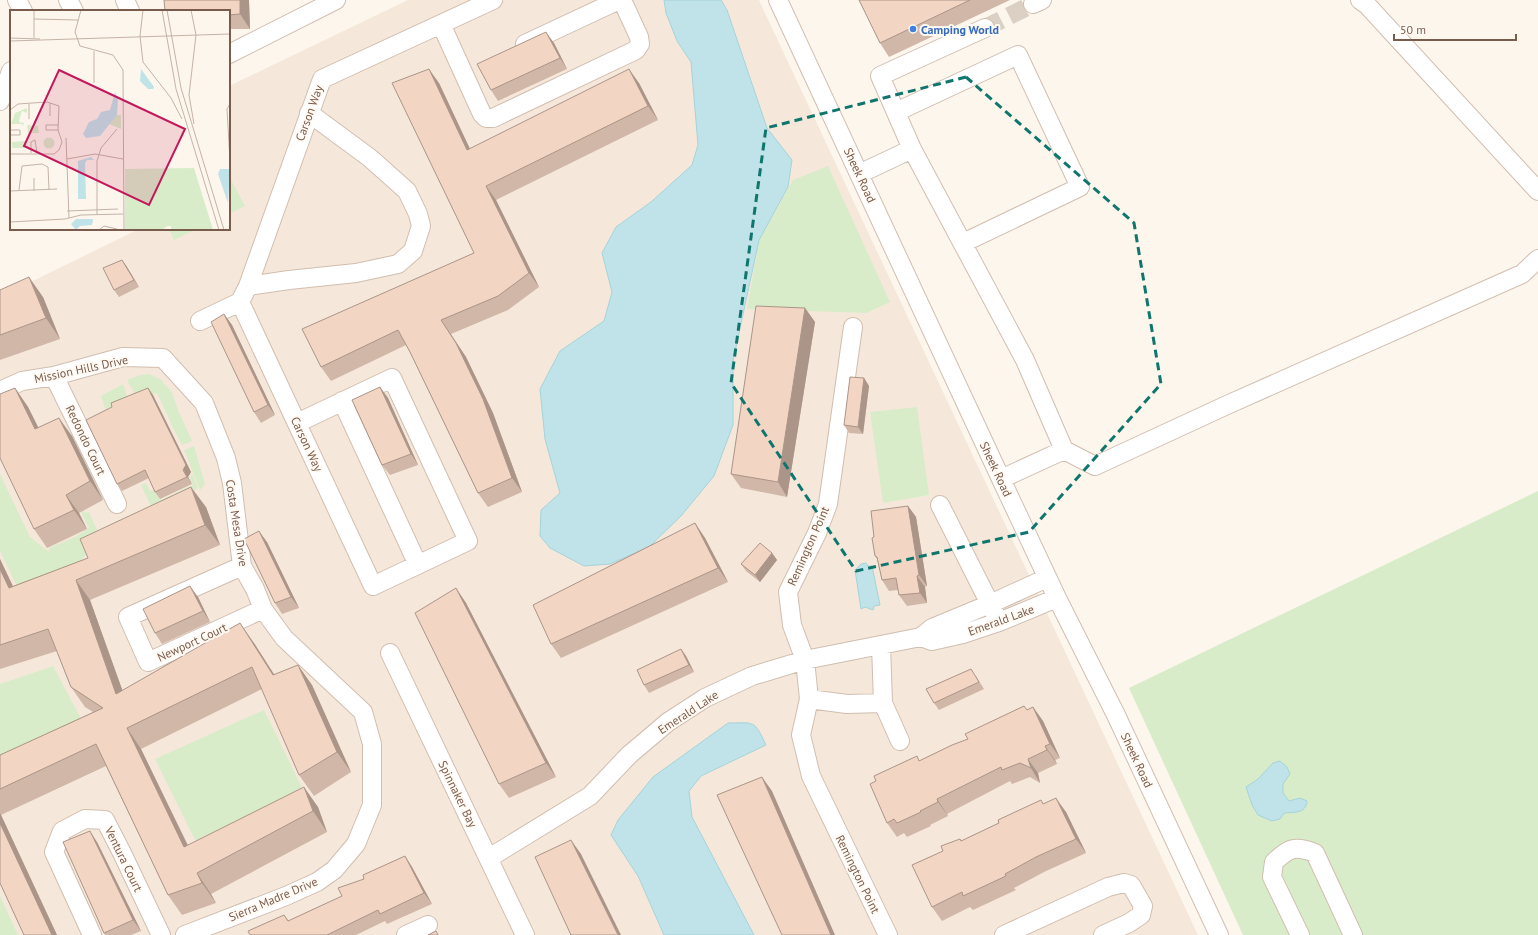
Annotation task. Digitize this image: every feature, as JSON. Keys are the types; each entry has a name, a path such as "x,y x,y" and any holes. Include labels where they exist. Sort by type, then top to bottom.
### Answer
{"street":[{"path":"17,0 22,10"},
{"path":"68,0 73,10"},
{"path":"230,53 336,0"},
{"name":"Carson Way","path":"418,565 373,586 297,422 244,294 322,79 493,0"},
{"path":"513,49 619,0"},
{"path":"441,24 470,69 482,114 486,118 493,118 636,50 640,44 639,37 622,0"},
{"name":"Sheek Road","path":"778,0 1047,578 1116,715 1219,935"},
{"path":"1360,0 1367,5 1538,191"},
{"path":"985,28 880,76 912,149 1025,360 1064,450 1095,466 1227,405 1522,274 1538,259"},
{"path":"896,112 1018,55 1080,187 963,243"},
{"path":"0,100 10,74"},
{"path":"200,321 244,294 289,280 356,274 398,264 413,251 421,226 418,214 407,191 370,158 309,113"},
{"path":"859,174 912,149"},
{"name":"Remington Point","path":"853,327 828,504 817,533 788,592 792,626 805,660 809,699 802,735 811,776 888,935"},
{"name":"Mission Hills Drive","path":"0,391 22,381 54,376 123,357 164,358"},
{"name":"Costa Mesa Drive","path":"164,358 204,403 226,458 232,483 242,566 255,589 263,609 284,638 363,712 372,744 372,805"},
{"name":"Redondo Court","path":"54,376 117,504"},
{"path":"297,422 342,401 392,378 468,541 418,565 342,401"},
{"path":"1001,479 1064,450"},
{"path":"940,505 999,622"},
{"name":"Newport Court","path":"242,566 128,617 148,662 263,609"},
{"name":"Emerald Lake","path":"489,858 590,796 629,756 668,722 706,698 752,676 805,660 921,637 932,628 1047,578"},
{"name":"Emerald Lake","path":"921,637 932,641 963,634 999,622 1057,598"},
{"path":"881,645 883,703 900,742"},
{"name":"Spinnaker Bay","path":"390,653 525,935"},
{"path":"809,699 847,704 883,703"},
{"name":"Sierra Madre Drive","path":"185,935 286,896 317,882 334,870 356,844 372,805"},
{"name":"Ventura Court","path":"92,935 54,852 62,831 84,819 105,820 161,935"},
{"path":"1300,935 1272,876 1274,862 1287,850 1303,848 1315,853 1353,935"},
{"path":"1004,935 1108,887 1124,883 1131,885 1143,906 1141,914 1103,935"},
{"path":"406,935 428,925"}],"highlighted area":[{"path":"966,77 1134,223 1161,384 1029,532 856,571 731,383 766,128"}],"shaded area":[{"path":"408,0 759,0 1198,935 0,935 0,297 137,230 230,230 230,86"}],"green space":[{"path":"828,166 890,302 866,313 747,309 759,240 793,180"},
{"path":"230,178 245,206 230,214"},
{"path":"169,230 194,230 174,240"},
{"path":"149,374 160,379 172,392 178,410 192,441 182,445 157,393 140,397 134,393 127,380 140,375"},
{"path":"123,384 127,400 106,411 101,396"},
{"path":"917,407 929,495 883,503 870,412"},
{"path":"194,446 205,484 200,490 184,450"},
{"path":"192,473 198,488 162,505 151,506 141,485 146,483 150,491 155,490 159,499 161,500 193,485 190,478"},
{"path":"0,474 30,537 49,552 49,548 75,537 89,528 74,498 78,497 85,513 89,512 99,534 89,552 78,563 26,605 0,551"},
{"path":"1538,491 1538,935 1243,935 1129,688"},
{"path":"53,666 87,730 0,772 0,684"},
{"path":"264,710 308,800 203,856 155,759"},
{"path":"0,896 18,935 0,935"}],"water":[{"path":"664,0 721,0 727,10 767,128 792,160 788,187 759,240 733,361 733,425 714,476 681,516 649,547 610,564 584,566 550,548 540,536 541,510 560,493 545,439 540,389 560,351 604,321 612,292 602,253 616,227 651,202 692,165 698,145 691,62 677,41 666,13"},
{"path":"866,563 868,566 872,566 880,605 874,606 873,610 865,607 861,609 855,570 861,564"},
{"path":"728,723 752,724 759,731 766,745 701,776 689,791 692,817 754,935 664,935 638,876 611,835 618,820 653,777"},
{"path":"1280,761 1287,767 1290,774 1283,784 1283,793 1289,801 1300,798 1307,801 1304,808 1299,812 1284,813 1280,819 1272,821 1258,815 1252,805 1246,787 1257,780 1273,763"}],"building":[{"path":"164,0 240,0 240,14 230,15 230,10 165,10"},
{"path":"859,0 970,0 880,43"},
{"path":"546,32 560,58 491,90 477,64"},
{"path":"429,69 467,150 629,69 648,106 486,186 529,273 498,296 441,320 456,343 483,399 512,478 478,493 398,330 321,367 302,329 474,253 392,83"},
{"path":"122,260 134,280 114,290 103,268"},
{"path":"29,277 46,318 0,335 0,290"},
{"path":"756,306 805,308 778,482 731,474"},
{"path":"224,314 268,405 254,412 211,322"},
{"path":"850,377 864,378 858,427 844,425"},
{"path":"380,387 411,454 382,465 352,400"},
{"path":"15,388 35,429 59,418 90,481 66,495 74,510 34,529 0,458 0,394"},
{"path":"148,388 186,465 183,470 187,477 155,492 145,470 117,484 86,420 112,407 111,403"},
{"path":"191,487 205,525 76,580 116,694 240,623 273,675 298,665 337,752 299,775 252,667 127,728 184,847 304,787 313,811 197,873 202,883 168,895 96,744 0,789 0,755 103,708 71,687 48,629 0,645 0,569 9,588 88,558 80,539"},
{"path":"908,506 919,575 917,576 920,593 899,595 896,578 882,580 877,557 875,556 872,538 874,537 871,511"},
{"path":"695,523 718,568 551,644 533,605"},
{"path":"259,531 291,597 275,603 244,539"},
{"path":"760,543 772,553 755,575 741,564"},
{"path":"190,586 203,611 155,633 143,609"},
{"path":"456,588 546,763 499,784 415,613"},
{"path":"681,649 689,665 644,685 637,670"},
{"path":"971,669 979,682 934,703 926,689"},
{"path":"1024,706 1027,710 1033,707 1050,744 1045,746 1047,750 1028,759 1031,768 1020,763 1002,770 1001,767 937,799 938,802 920,811 921,812 897,823 894,819 887,823 870,784 876,781 874,776 917,756 919,761 968,739 965,734"},
{"path":"762,777 831,935 782,935 717,795"},
{"path":"1056,798 1076,839 1036,857 1005,874 1006,876 963,896 962,892 932,907 912,865 943,851 941,846 960,839 961,841 999,823 998,820 1041,800 1043,804"},
{"path":"0,823 52,935 24,935 0,883"},
{"path":"90,831 133,920 104,933 63,842"},
{"path":"571,840 618,935 571,935 535,857"},
{"path":"405,856 424,893 380,914 378,910 327,935 250,935 248,931 284,915 288,921 342,896 338,888 364,879 363,875"},
{"path":"436,931 438,935 428,935"}],"tunnel":[{"path":"985,28 1033,4"}],"place":[{"name":"Camping World","path":"913,29"}]}
